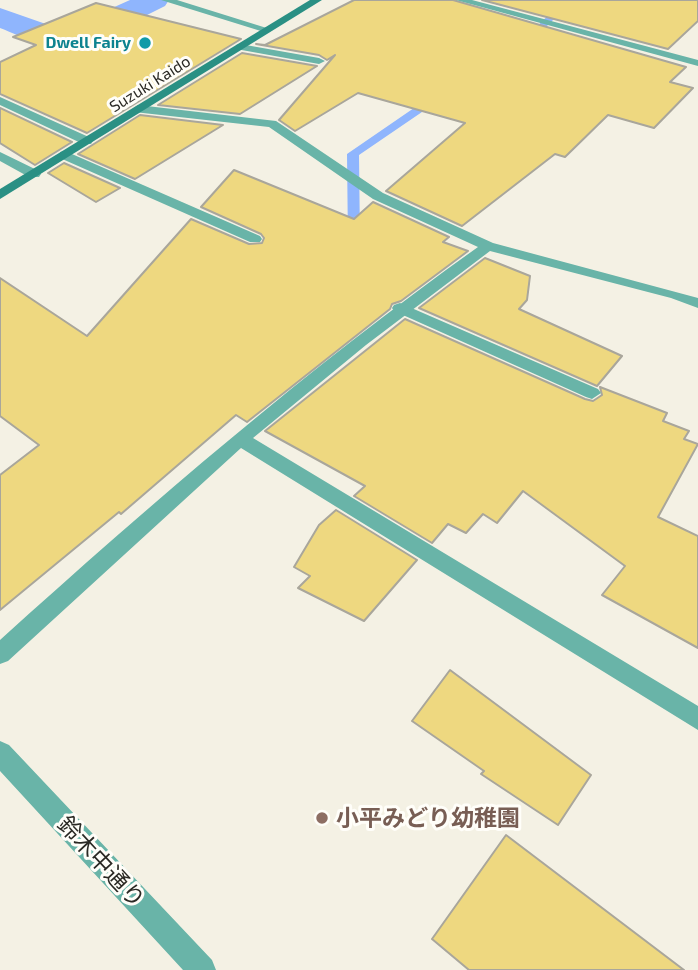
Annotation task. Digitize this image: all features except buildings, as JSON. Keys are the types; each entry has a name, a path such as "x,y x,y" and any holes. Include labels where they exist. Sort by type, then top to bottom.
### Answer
{"main road":[{"name":"Suzuki Kaido","path":"0,195 317,0"}],"street":[{"path":"166,0 268,30"},
{"path":"461,0 698,63"},
{"path":"240,47 319,61"},
{"path":"0,101 87,141"},
{"path":"138,109 272,124 376,194 488,246 677,295 698,303"},
{"path":"65,155 255,239"},
{"path":"0,156 34,173"},
{"path":"0,654 239,438 400,308 488,246"},
{"path":"400,308 593,393"},
{"path":"239,438 698,719"},
{"name":"鈴木中通り","path":"0,753 202,970"}],"waterway":[{"path":"0,17 60,40 75,38 154,0"},
{"path":"527,41 569,0"},
{"path":"353,242 353,154 418,110 438,103"}],"place":[{"name":"Dwell Fairy","path":"145,43"},
{"name":"小平みどり幼稚園","path":"322,818"}]}
